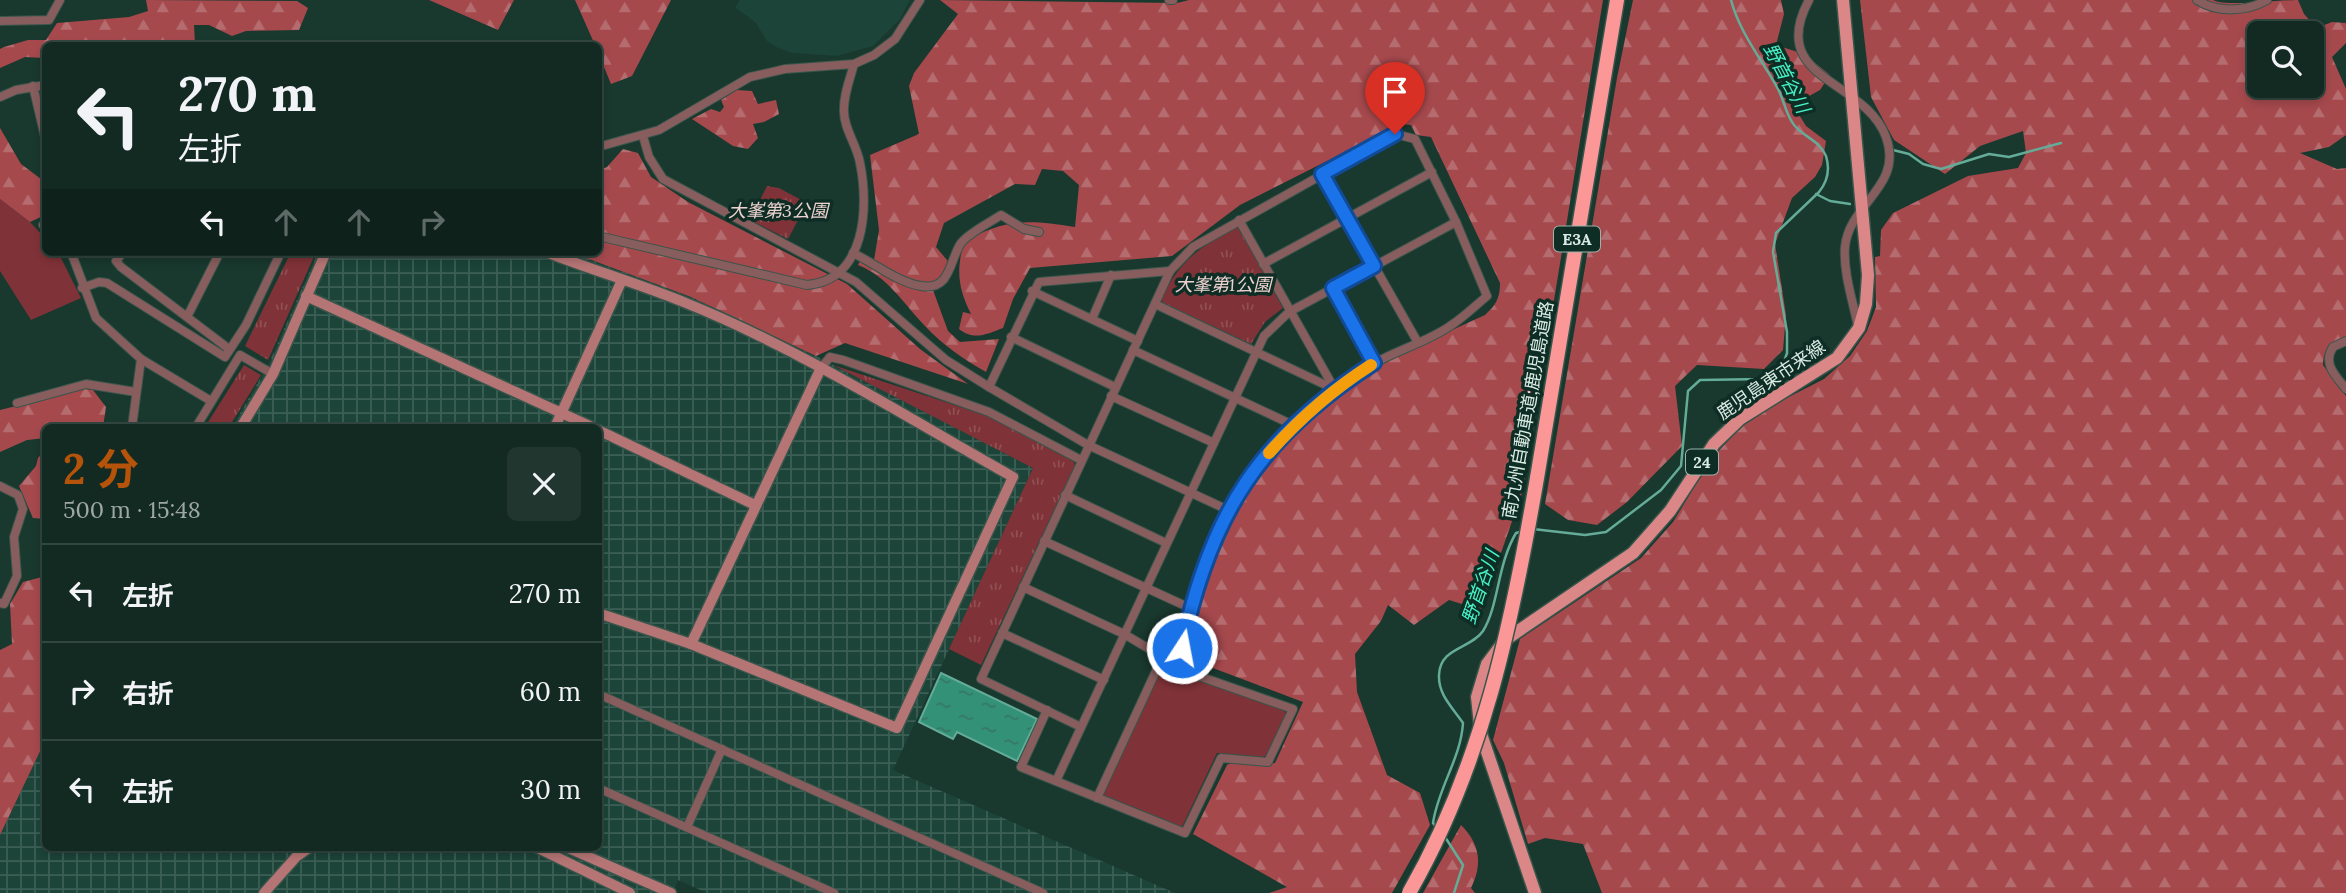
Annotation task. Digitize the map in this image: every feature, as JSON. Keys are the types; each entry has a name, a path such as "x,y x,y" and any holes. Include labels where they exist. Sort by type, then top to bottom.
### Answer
{"highway":[{"name":"南九州自動車道;鹿児島道路","path":"1409,893 1459,791 1493,691 1519,580 1617,0"}],"main road":[{"name":"鹿児島東市来線","path":"1535,893 1481,734 1477,697 1487,664 1505,640 1633,553 1671,511 1714,444 1726,431 1752,410 1837,358 1859,328 1868,292 1843,0"}],"street":[{"path":"0,21 49,20 60,0"},
{"path":"602,146 643,136 684,117 750,77 785,69 854,64 895,39 920,0"},
{"path":"1810,0 1801,23 1801,53 1813,71 1853,97 1876,117 1887,138 1891,160 1885,181 1863,209 1848,234 1845,247 1859,328"},
{"path":"2197,0 2206,6 2230,9 2267,0"},
{"path":"602,237 807,285 820,284 838,271 853,253 864,229 861,164 844,114 854,64"},
{"path":"0,97 42,85"},
{"path":"33,86 42,124"},
{"path":"1081,727 981,679 1170,271 1193,247 1395,134 1415,139 1456,222 1487,296 1448,327 1374,363 1334,389 1293,425 1243,483 1200,574 1178,668"},
{"path":"643,136 649,157 663,179 838,271 869,292 946,360 1088,445 1228,510"},
{"path":"1264,264 1432,172"},
{"path":"1322,174 1417,341"},
{"path":"853,253 910,282 931,286 943,282 949,274 962,243 1001,215 1024,229 1039,232"},
{"path":"1239,220 1334,389"},
{"path":"1056,781 1264,336 1289,312 1456,222"},
{"path":"72,256 82,288 96,318 141,359 211,401"},
{"path":"119,256 116,261 121,267 229,349"},
{"path":"187,317 218,256"},
{"path":"82,288 99,282 107,283 225,357 246,326 279,256"},
{"path":"243,424 273,374 324,256"},
{"path":"559,256 686,303 821,368 1013,477 897,727 691,644 602,614"},
{"path":"989,387 1032,291 1039,282 1170,271"},
{"path":"1092,319 1111,275"},
{"path":"556,424 622,280"},
{"path":"1333,288 1374,363"},
{"path":"1032,291 1138,341"},
{"path":"306,296 585,424"},
{"path":"1155,304 1334,389"},
{"path":"1011,337 1213,443"},
{"path":"2346,341 2333,347 2328,358 2330,368 2346,388"},
{"path":"1133,350 1293,425"},
{"path":"197,424 240,355 273,374"},
{"path":"691,644 821,368 830,357 989,412 1081,460"},
{"path":"132,424 141,359"},
{"path":"17,403 86,384 136,392"},
{"path":"602,432 755,505"},
{"path":"0,486 18,495 23,509 14,537 18,576 4,604 0,603"},
{"path":"1065,495 1167,543"},
{"path":"1044,541 1190,608"},
{"path":"1023,587 1124,634 1178,668 1293,709 1268,762 1221,758 1185,834 1021,767 1047,710"},
{"path":"1002,633 1104,680"},
{"path":"1097,798 1162,658"},
{"path":"602,696 1043,893"},
{"path":"687,827 722,749"},
{"path":"602,790 834,893"},
{"path":"264,893 304,851"},
{"path":"544,851 629,893"},
{"path":"574,851 658,892 671,893"}],"shaded area":[{"path":"740,0 910,0 900,19 873,46 837,56 792,53 776,47 767,41 755,22 735,7"},
{"path":"316,256 581,256 691,297 816,356 1033,468 893,770 1175,893 707,893 678,880 673,893 0,893 0,835 42,747 42,851 602,851 602,424 234,424 269,363"}],"green space":[{"path":"146,0 297,1 308,8 299,30 246,31 232,36 209,25 194,25 195,42 42,42 42,58 25,57 0,68 0,49 28,40 46,40 57,23 129,17 148,11"},
{"path":"429,0 514,0 498,30"},
{"path":"575,0 671,0 632,76 611,84 602,62 602,42 594,42"},
{"path":"940,0 1177,3 1189,0 1603,0 1523,490 1481,610 1449,600 1414,625 1388,605 1381,621 1355,654 1357,692 1387,775 1420,793 1430,825 1392,893 1269,893 1287,887 1193,834 1227,765 1238,762 1275,763 1303,702 1189,659 1204,592 1225,531 1257,476 1278,450 1338,391 1392,359 1485,315 1497,301 1500,283 1431,137 1416,135 1411,125 1400,124 1240,205 1172,256 1030,268 1013,299 1003,328 975,336 965,333 959,329 963,312 971,314 963,296 960,279 964,242 992,229 1018,223 1075,227 1079,185 1063,171 1042,169 1035,185 1015,184 944,223 936,247 952,266 948,282 933,290 948,331 960,342 999,339 986,372 946,345 886,283 858,265 861,259 874,260 879,230 870,155 919,134 909,86 914,73 958,14"},
{"path":"1633,0 1781,0 1784,14 1776,45 1804,54 1830,75 1820,90 1793,105 1806,126 1826,141 1822,165 1815,177 1792,198 1775,244 1786,315 1783,350 1764,369 1697,365 1675,386 1682,446 1627,502 1597,525 1568,520 1545,504 1617,78"},
{"path":"1860,0 2213,0 2240,3 2298,0 2310,21 2247,21 2247,98 2324,98 2324,25 2332,22 2346,23 2346,43 2332,57 2346,89 2346,135 2329,147 2300,153 2337,169 2346,168 2346,338 2329,347 2323,365 2346,396 2346,893 1602,893 1583,844 1545,838 1528,844 1504,763 1493,740 1520,639 1641,558 1673,522 1712,458 1740,428 1777,403 1824,379 1850,356 1867,331 1876,307 1875,257 1880,256 1881,230 1893,213 1968,176 2018,168 2026,153 2023,131 1980,146 1945,174 1894,140 1871,97"},
{"path":"737,90 752,91 758,104 776,100 779,114 753,124 758,138 748,149 733,146 692,119 711,109 720,112 724,107 721,100"},
{"path":"0,128 21,164 42,180 42,216 30,222 0,199"},
{"path":"623,149 638,153 651,177 688,202 847,284 920,349 968,384 845,343 816,356 691,297 581,256 602,256 602,169"},
{"name":"大峯第3公園","path":"767,186 779,188 807,203 788,239 750,220"},
{"path":"0,199 42,235 42,256 60,256 81,298 31,320 0,271"},
{"name":"大峯第1公園","path":"1235,227 1240,229 1283,308 1265,322 1251,344 1163,303 1161,299 1175,274 1191,257"},
{"path":"289,256 314,256 268,360 245,346"},
{"path":"244,365 261,375 231,424 207,424"},
{"path":"833,365 997,419 1074,462 1075,466 981,665 949,649 1033,468"},
{"path":"85,389 93,390 106,407 103,424 42,424 42,438 27,440 0,452 0,410"},
{"path":"42,453 42,519 33,518 19,486 36,466"},
{"path":"42,577 42,747 0,835 0,650 12,644 10,604 23,582"},
{"path":"1167,665 1178,672 1284,710 1286,714 1268,755 1263,757 1217,753 1181,829 1103,795 1163,666"},
{"path":"1461,825 1472,839 1478,855 1477,871 1471,888 1475,893 1423,893"}],"water":[{"path":"941,673 1037,719 1017,761 957,732 953,739 919,722"}],"waterway":[{"name":"野首谷川","path":"1533,529 1585,535 1606,532 1661,490 1681,466 1688,391 1700,380 1763,379 1783,365 1787,353 1787,332 1773,252 1776,233 1822,188 1828,170 1827,161 1819,145 1792,122 1777,87 1739,23 1731,0"},
{"path":"1893,150 1909,154 1923,164 1941,169 1989,154 2009,157 2061,143"},
{"path":"1816,194 1830,201 1850,204"},
{"name":"野首谷川","path":"1436,827 1433,823 1436,810 1458,748 1463,723 1441,689 1441,666 1450,654 1471,642 1483,631 1510,545 1516,533 1523,531"},
{"name":"野首谷川","path":"1445,837 1463,865 1454,893"}],"slow traffic":[{"path":"1269,453 1293,425 1334,389 1371,365"}],"route":[{"path":"1182,648 1200,574 1217,531 1243,483 1293,425 1334,389 1374,363 1333,288 1374,266 1322,174 1395,134"}]}
